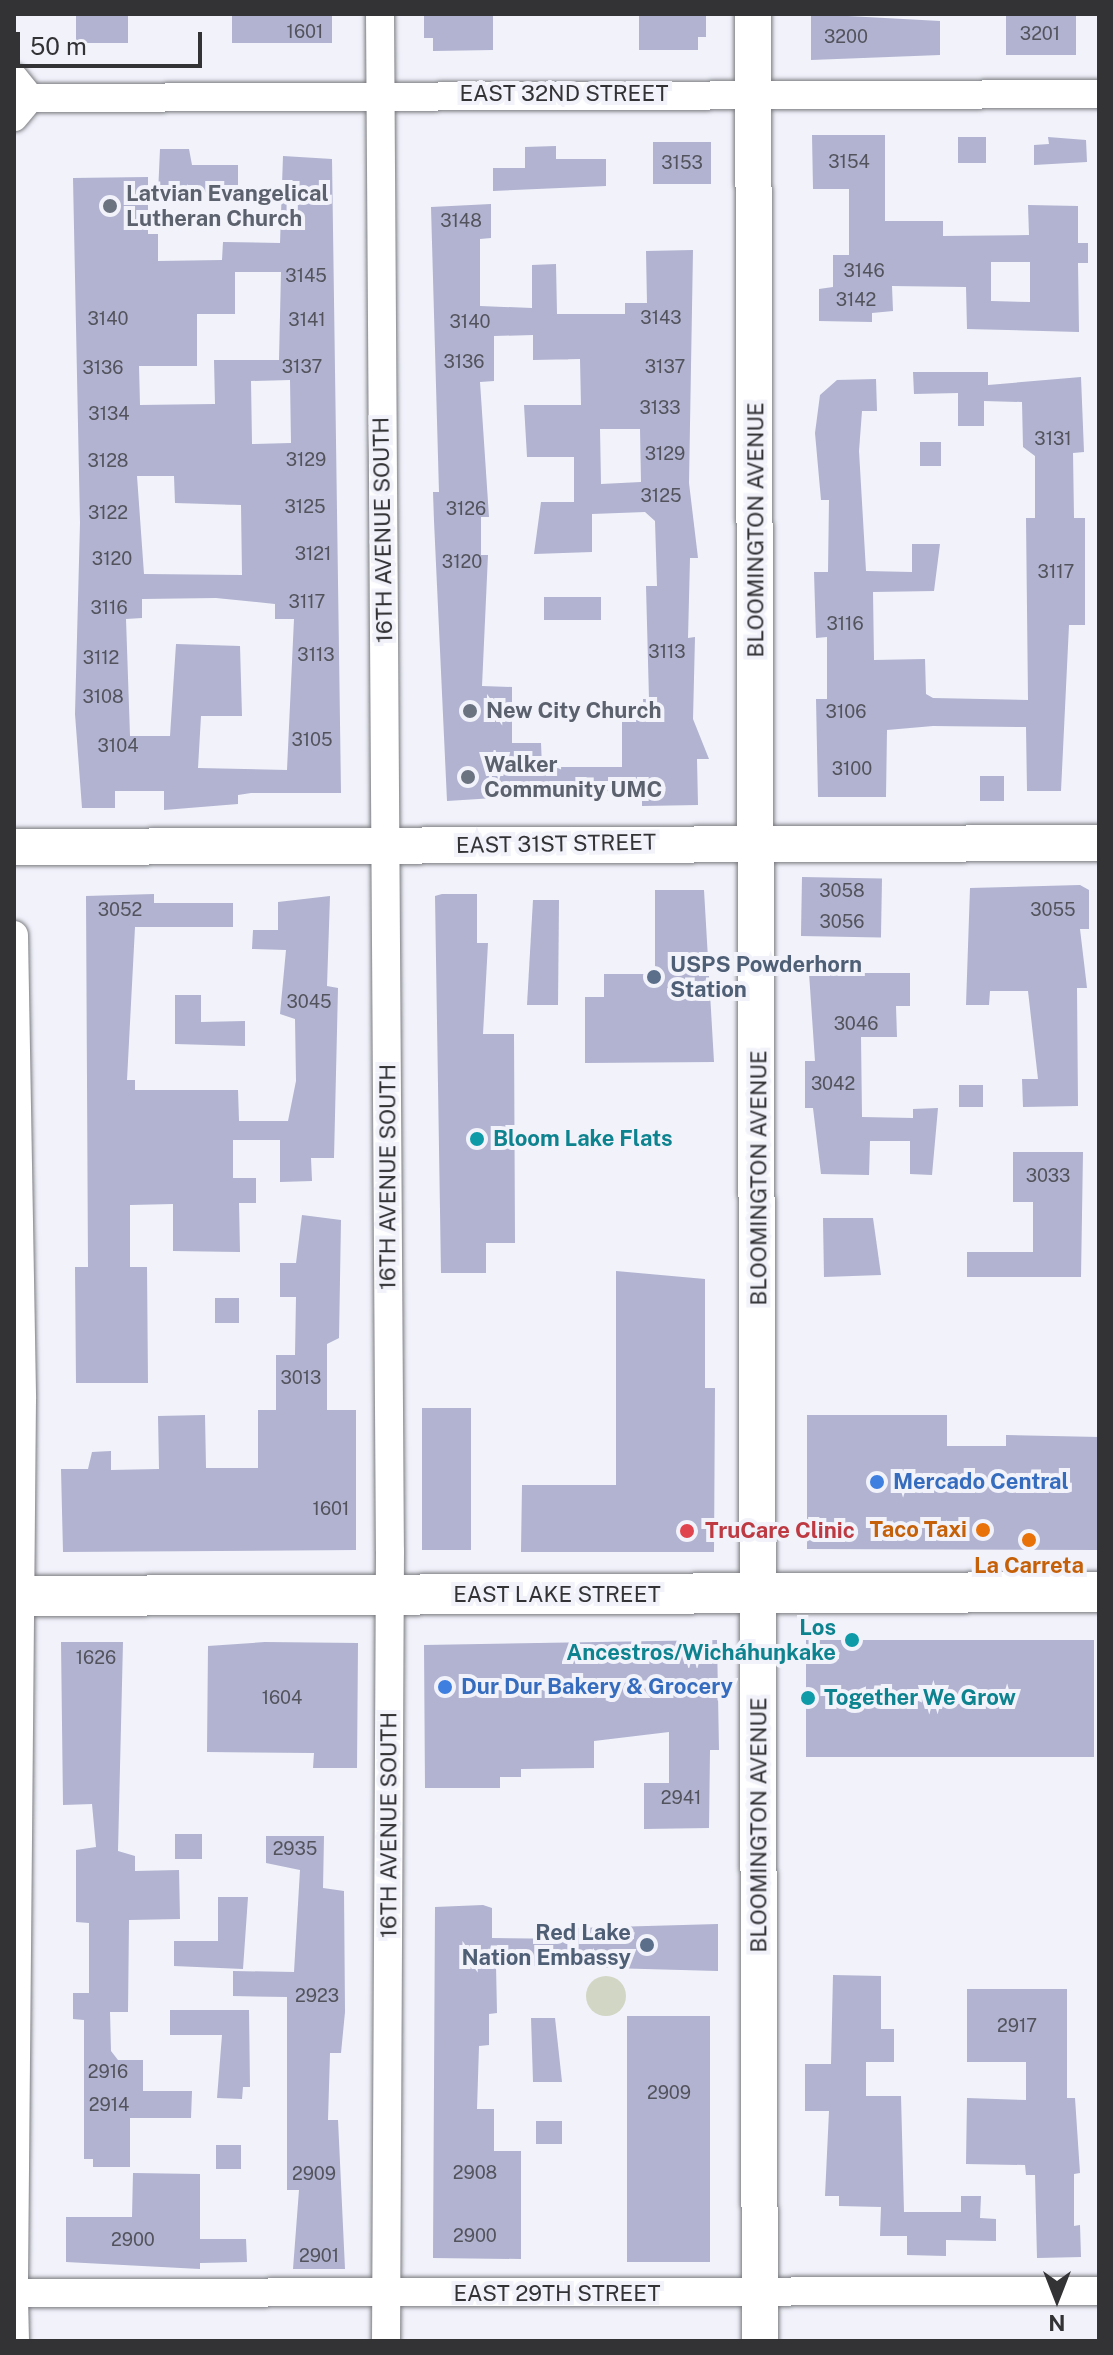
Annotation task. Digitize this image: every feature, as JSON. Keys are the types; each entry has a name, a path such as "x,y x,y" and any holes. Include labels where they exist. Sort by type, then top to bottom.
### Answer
{"main road":[{"name":"EAST LAKE STREET","path":"17,1596 1099,1592"}],"street":[{"name":"16TH AVENUE SOUTH","path":"380,14 390,1596 386,2333"},
{"name":"BLOOMINGTON AVENUE","path":"753,14 758,842 760,2339"},
{"name":"EAST 32ND STREET","path":"19,98 753,91 1099,94"},
{"name":"EAST 31ST STREET","path":"14,847 1099,843"},
{"path":"14,935 19,1818 14,2283"},
{"name":"EAST 29TH STREET","path":"14,2296 1099,2291"},
{"path":"14,2296 15,2340"}],"green space":[{"path":"606,1976 620,1982 626,1996 620,2010 606,2016 592,2010 586,1996 592,1982"}],"building":[{"path":"76,14 128,14 128,43 76,43"},
{"path":"232,14 332,14 332,43 232,43"},
{"path":"493,14 493,50 433,51 433,38 424,38 424,16"},
{"path":"639,14 706,14 706,37 698,37 698,50 639,50"},
{"path":"811,14 940,21 940,55 811,60"},
{"path":"1006,14 1076,14 1076,55 1006,55"},
{"path":"812,135 885,135 885,221 943,221 943,236 1029,235 1028,205 1078,206 1078,243 1088,243 1088,263 1078,263 1079,332 967,329 966,287 892,286 893,311 872,313 872,322 819,321 819,289 833,287 833,255 849,255 849,189 813,189","holes":["991,262 1030,262 1030,302 991,301"]},
{"path":"958,137 986,137 986,163 958,163"},
{"path":"1048,137 1086,140 1087,162 1034,165 1034,145 1049,144"},
{"path":"653,142 711,142 711,184 653,184"},
{"path":"556,146 556,159 606,159 606,186 493,191 493,168 525,168 525,147"},
{"path":"160,149 189,149 192,165 238,165 238,191 158,194"},
{"path":"283,156 332,159 341,793 251,793 238,795 238,804 164,810 164,791 115,791 115,808 82,808 75,714 80,523 73,178 148,177 148,234 158,234 158,261 222,260 223,242 280,243","holes":["235,272 281,272 279,360 214,360 215,404 140,405 139,366 197,366 197,314 235,314","290,380 291,443 252,444 251,381","137,476 174,476 175,503 241,505 242,575 144,574","216,598 275,604 275,619 294,619 287,770 198,768 201,716 242,716 240,646 176,644 170,736 130,736 126,619 142,618 142,599"]},
{"path":"491,204 491,238 480,239 480,306 532,308 532,265 556,264 557,314 625,314 625,303 647,303 646,251 693,250 689,483 698,558 690,558 688,638 695,637 693,719 709,759 697,759 698,805 642,806 642,789 447,801 433,492 439,492 431,207","holes":["533,335 533,360 580,359 581,405 524,405 527,457 574,457 574,502 541,502 534,554 592,552 592,514 645,512 655,521 657,586 646,586 649,699 643,699 644,720 622,720 622,767 542,767 541,743 512,743 512,687 482,686 488,555 481,555 481,517 489,517 480,382 494,381 494,336","600,429 640,429 641,482 601,484"]},
{"path":"913,372 988,372 988,385 1081,377 1084,452 1073,453 1074,518 1085,518 1085,625 1069,625 1061,791 1027,791 1026,727 933,726 887,730 886,797 818,797 816,699 827,699 827,637 816,638 814,572 828,572 829,500 821,500 815,433 820,395 837,380 876,379 877,411 862,411 859,451 866,571 912,572 912,544 940,544 934,591 873,592 874,660 925,659 926,694 933,698 1028,700 1026,518 1035,518 1035,456 1023,447 1022,402 984,401 984,426 958,426 958,393 914,394"},
{"path":"920,442 941,442 941,466 920,466"},
{"path":"544,597 601,597 601,620 544,620"},
{"path":"980,776 1004,776 1004,801 980,801"},
{"path":"802,877 882,878 881,937 801,936"},
{"path":"1080,885 1089,890 1089,929 1080,929 1087,988 1077,988 1078,1106 1023,1107 1022,1079 1038,1079 1028,991 990,991 989,1005 966,1005 970,888"},
{"name":"USPS Powderhorn Station","path":"655,890 704,890 714,1062 585,1063 585,997 604,997 604,974 655,974"},
{"path":"154,894 154,903 233,903 233,927 135,927 127,1080 135,1080 135,1090 238,1090 239,1121 288,1121 296,1081 295,1019 280,1014 286,950 252,949 253,930 278,930 278,902 330,896 327,986 338,988 334,1158 311,1158 312,1181 280,1182 280,1140 233,1140 233,1178 256,1178 256,1203 239,1203 240,1252 173,1251 173,1204 130,1205 130,1267 147,1267 148,1383 76,1383 75,1267 88,1267 86,896"},
{"name":"Bloom Lake Flats","path":"477,894 477,943 488,943 483,1034 514,1034 515,1243 486,1243 486,1273 441,1273 435,896"},
{"path":"533,900 559,900 558,1005 527,1005"},
{"path":"809,973 910,973 910,1006 896,1006 897,1037 861,1037 862,1117 913,1118 913,1109 938,1108 932,1175 910,1174 910,1141 870,1141 869,1175 821,1174 813,1108 805,1108 805,1061 815,1061"},
{"path":"175,995 201,995 201,1022 245,1021 245,1046 175,1044"},
{"path":"959,1085 983,1085 983,1107 959,1107"},
{"path":"1013,1152 1083,1152 1081,1277 967,1277 967,1252 1033,1252 1033,1202 1013,1202"},
{"path":"302,1215 341,1220 339,1338 327,1344 327,1410 356,1410 356,1550 63,1552 61,1469 88,1469 92,1452 111,1451 111,1470 159,1469 158,1416 205,1415 206,1468 258,1468 258,1410 276,1410 276,1355 295,1355 296,1297 280,1297 280,1263 296,1263"},
{"path":"823,1218 873,1218 881,1275 824,1277"},
{"path":"616,1271 705,1279 705,1388 715,1388 714,1552 521,1552 522,1485 616,1485"},
{"path":"215,1298 239,1298 239,1323 215,1323"},
{"path":"422,1408 471,1408 471,1550 422,1550"},
{"path":"807,1415 947,1415 947,1446 1006,1446 1006,1435 1099,1437 1099,1550 807,1549"},
{"path":"717,1640 719,1750 710,1750 709,1828 644,1829 644,1783 669,1783 669,1732 594,1741 594,1768 521,1769 521,1777 500,1777 500,1788 425,1788 424,1645"},
{"path":"806,1640 1094,1640 1094,1757 806,1757"},
{"path":"61,1642 123,1642 118,1851 135,1856 135,1871 179,1870 180,1919 129,1920 128,2012 110,2012 111,2051 118,2060 143,2060 143,2091 192,2091 191,2118 130,2118 130,2167 93,2167 93,2159 84,2159 84,2020 73,2019 73,1993 89,1993 89,1923 76,1922 76,1850 96,1847 92,1804 63,1805"},
{"path":"265,1642 358,1643 357,1768 313,1768 314,1753 207,1752 208,1646"},
{"path":"175,1834 202,1834 202,1859 175,1859"},
{"path":"266,1836 324,1836 323,1888 344,1891 345,2012 341,2053 330,2053 328,2120 338,2120 345,2269 293,2269 299,2190 287,2190 287,1997 233,1996 233,1971 294,1972 300,1870 266,1863"},
{"path":"218,1897 248,1897 243,1969 174,1966 174,1941 218,1941"},
{"path":"483,1905 492,1908 492,1938 577,1939 577,1928 718,1924 718,1971 496,1965 497,2013 489,2014 489,2045 479,2046 477,2109 494,2109 494,2151 521,2151 521,2259 433,2258 435,1907"},
{"path":"833,1975 881,1976 881,2029 894,2029 894,2062 866,2062 866,2096 901,2096 904,2212 961,2212 961,2196 981,2196 980,2218 996,2219 996,2241 946,2240 946,2256 907,2255 907,2236 880,2236 881,2207 839,2206 839,2196 825,2196 829,2111 805,2111 805,2064 831,2064"},
{"path":"967,1989 1067,1989 1067,2098 1075,2098 1080,2173 1074,2174 1074,2226 1080,2225 1081,2257 1037,2258 1035,2175 1026,2175 1025,2165 966,2164 967,2098 1026,2100 1026,2062 967,2062"},
{"path":"170,2010 249,2010 250,2087 243,2087 242,2099 217,2098 222,2035 170,2035"},
{"path":"627,2016 710,2016 710,2262 627,2262"},
{"path":"531,2018 555,2018 562,2082 533,2082"},
{"path":"536,2121 562,2121 562,2144 536,2144"},
{"path":"216,2145 241,2145 241,2169 216,2169"},
{"path":"133,2173 200,2174 200,2239 246,2239 247,2262 200,2263 200,2269 66,2262 66,2217 132,2217"}],"place":[{"name":"Latvian Evangelical Lutheran Church","path":"110,206"},
{"name":"New City Church","path":"470,711"},
{"name":"Walker Community UMC","path":"468,777"},
{"name":"USPS Powderhorn Station","path":"654,977"},
{"name":"Bloom Lake Flats","path":"477,1139"},
{"name":"Mercado Central","path":"877,1482"},
{"name":"Taco Taxi","path":"983,1530"},
{"name":"TruCare Clinic","path":"687,1531"},
{"name":"La Carreta","path":"1029,1540"},
{"name":"Los Ancestros/Wicháhuŋkake","path":"852,1640"},
{"name":"Dur Dur Bakery & Grocery","path":"445,1687"},
{"name":"Together We Grow","path":"808,1698"},
{"name":"Red Lake Nation Embassy","path":"647,1945"}]}
